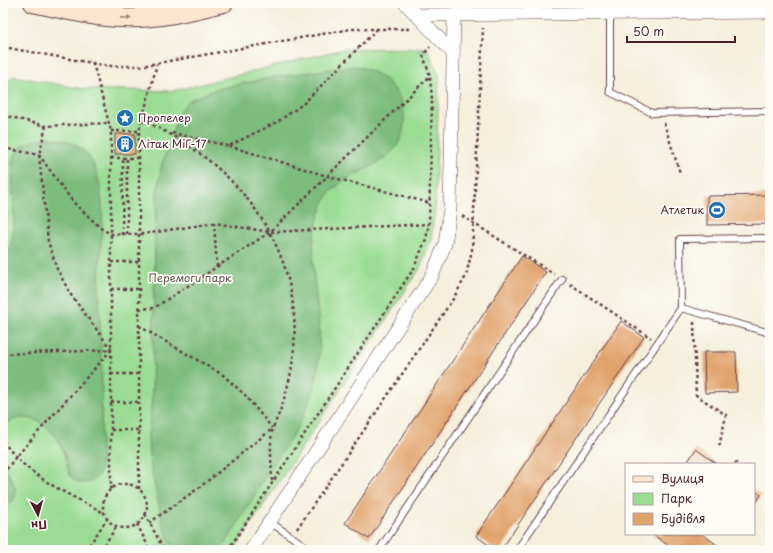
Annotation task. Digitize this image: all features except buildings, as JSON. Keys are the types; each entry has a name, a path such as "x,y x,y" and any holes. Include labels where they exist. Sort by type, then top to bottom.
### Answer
{"street":[{"path":"34,3 87,15 130,18 172,15 224,3"},
{"path":"87,15 103,12 117,3"},
{"path":"142,3 156,12 172,15"},
{"path":"405,3 453,53"},
{"path":"417,15 770,12"},
{"path":"251,550 432,276 445,244 450,209 454,15"}],"lane":[{"path":"610,13 610,92 652,113 770,111"},
{"path":"517,550 681,308 680,239 770,238"},
{"path":"379,550 562,279"},
{"path":"681,308 770,333"},
{"path":"270,522 311,550"}],"path":[{"path":"3,48 125,67 157,64 351,29 377,29 433,33 423,55 430,76 432,99 430,203 429,224 426,239 414,268 228,550"},
{"path":"229,146 277,122 303,104 377,29"},
{"path":"93,63 111,130 111,489 104,500 104,513 107,519 117,526 130,527 137,524 145,514"},
{"path":"157,64 139,130 139,489 146,503 145,514 164,550"},
{"path":"139,309 154,308 270,232 430,76"},
{"path":"661,112 680,173"},
{"path":"3,115 46,126 109,123"},
{"path":"142,120 167,132 192,148 222,172 249,200 270,232 285,266 292,296 294,321 294,352 290,376 280,412 272,429 225,468 149,523"},
{"path":"46,126 39,155 48,241 57,269 71,295 111,350"},
{"path":"111,130 139,130"},
{"path":"167,132 229,146 327,176 430,203"},
{"path":"3,148 39,155 72,202 102,229 111,234 139,234 214,223 270,232 429,224"},
{"path":"111,158 139,158"},
{"path":"122,158 122,234"},
{"path":"127,234 128,158"},
{"path":"214,223 217,267"},
{"path":"111,262 139,262"},
{"path":"111,290 139,290"},
{"path":"694,312 696,395 726,415 719,446"},
{"path":"139,326 223,375 245,395 272,429 272,483"},
{"path":"3,354 111,350"},
{"path":"3,474 14,458 111,350"},
{"path":"111,374 139,374"},
{"path":"111,402 139,402"},
{"path":"111,430 139,430"},
{"path":"3,441 14,458 39,478 104,513"},
{"path":"111,489 125,484 139,489"},
{"path":"86,550 107,519"},
{"path":"137,524 150,550"},
{"path":"101,550 117,526"}],"green space":[{"name":"Перемоги парк","path":"427,48 439,75 435,208 431,240 419,270 234,550 3,550 3,84 14,76 83,89 173,91 344,49"},
{"path":"354,66 374,73 391,85 401,102 404,112 404,123 402,136 396,147 388,156 345,181 330,192 322,208 316,226 314,244 313,263 318,320 319,357 312,394 299,425 225,544 217,550 176,550 171,545 162,522 149,457 148,436 152,397 157,192 162,163 170,144 177,115 188,101 216,89 275,77"},
{"path":"50,138 72,143 83,150 92,162 95,169 101,196 102,224 99,281 102,375 101,466 100,472 95,479 83,483 75,481 71,476 61,446 46,426 32,419 24,418 12,420 3,428 3,264 9,252 14,226 13,160 19,149 27,143"},
{"path":"3,464 13,482 16,493 10,504 3,510"}],"place":[{"name":"Пропелер","path":"125,118"},
{"name":"Літак МіГ-17","path":"125,144"},
{"name":"Атлетик","path":"717,210"}]}
